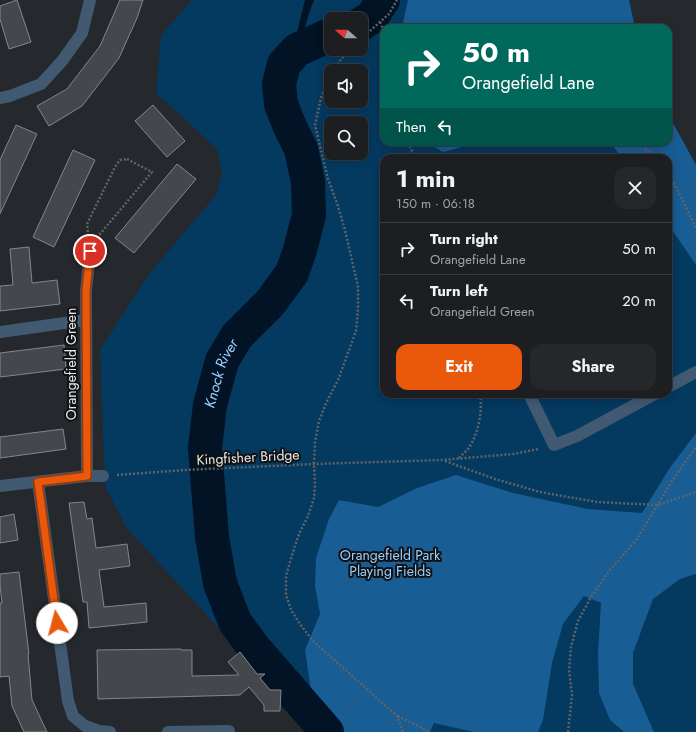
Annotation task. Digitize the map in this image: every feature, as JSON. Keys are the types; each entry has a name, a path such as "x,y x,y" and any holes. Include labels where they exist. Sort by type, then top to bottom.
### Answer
{"street":[{"path":"0,98 10,96 41,84 62,61 82,33 90,0"},
{"name":"Orangefield Green","path":"87,476 86,291 90,251"},
{"path":"0,332 86,320"},
{"path":"672,385 696,372"},
{"path":"531,398 554,445 577,436 648,398"},
{"path":"0,486 87,476 103,476"},
{"path":"38,482 68,701 73,716 85,726 99,731 110,732"},
{"path":"168,732 229,731"}],"path":[{"path":"368,33 389,14 397,0"},
{"path":"324,91 315,125 328,179 345,230 358,287 358,309 356,331 338,380 326,401 319,421 314,464 314,498 308,516 296,541 286,576 286,595 291,610 313,641 397,716 430,732"},
{"path":"643,146 650,154"},
{"path":"127,159 152,172 100,234 90,251 87,224 115,167 120,160 127,159"},
{"path":"672,182 696,228"},
{"path":"458,458 468,448 475,434 480,418 481,398"},
{"name":"Kingfisher Bridge","path":"103,476 184,470 442,460 512,454 554,445"},
{"path":"568,732 572,695 570,647 578,621 591,598 610,570 637,539 672,481 696,447"},
{"path":"442,460 495,479 540,492 597,502 658,505 696,492"},
{"path":"397,716 403,732"}],"green space":[{"name":"Orangefield Park Playing Fields","path":"192,0 629,0 634,24 380,24 380,146 672,146 672,121 696,165 696,732 312,732 126,527 105,486 100,350 149,274 216,195 222,173 217,149 156,93 161,35"},
{"path":"408,0 629,0 634,24 403,24"},
{"path":"672,121 696,165 696,265 672,230 672,154 619,154 613,146 672,146"},
{"path":"433,146 466,146 443,152"},
{"path":"696,433 696,574 680,579 653,599 633,653 633,684 654,732 624,732 610,720 599,693 598,653 601,603 584,596 563,624 552,663 543,720 538,732 474,732 434,723 430,732 331,732 311,691 305,650 320,614 315,586 316,558 329,519 339,500 378,507 417,488 456,475 513,493 588,509 642,513 669,469"}],"shaded area":[{"path":"305,0 314,0 303,34 295,40"}],"building":[{"path":"17,0 31,42 9,49 0,19 0,6"},
{"path":"120,0 143,0 137,18 119,58 82,106 49,126 37,106 67,89 100,46"},
{"path":"153,105 185,141 167,157 135,121"},
{"path":"16,125 37,134 0,214 0,160"},
{"path":"73,150 95,160 54,247 33,237"},
{"path":"177,164 196,179 134,253 115,238"},
{"path":"29,247 32,283 57,280 60,304 0,311 0,286 13,285 10,249"},
{"path":"64,345 66,369 0,377 0,353"},
{"path":"63,429 66,449 0,458 0,437"},
{"path":"84,502 87,519 92,518 96,548 127,544 130,566 99,570 104,607 146,603 147,622 89,628 87,602 83,602 69,503"},
{"path":"14,514 18,540 0,543 0,517"},
{"path":"19,572 29,654 32,700 47,732 24,732 12,706 9,676 0,677 0,603 2,603 0,574"},
{"path":"97,650 192,650 192,676 239,675 228,662 240,652 257,674 265,674 260,678 270,690 281,690 280,711 264,711 264,705 249,687 240,695 98,699"}],"waterway":[{"name":"Knock River","path":"368,20 372,17 383,0"},
{"name":"Knock River","path":"324,37 297,50 284,64 279,84 281,104 301,149 308,182 309,215 300,250 292,273 270,303 237,336 222,361 210,405 205,448 212,537 220,583 235,622 254,648 327,732"}],"route":[{"path":"57,623 38,482 87,476 86,291 90,251"}]}
